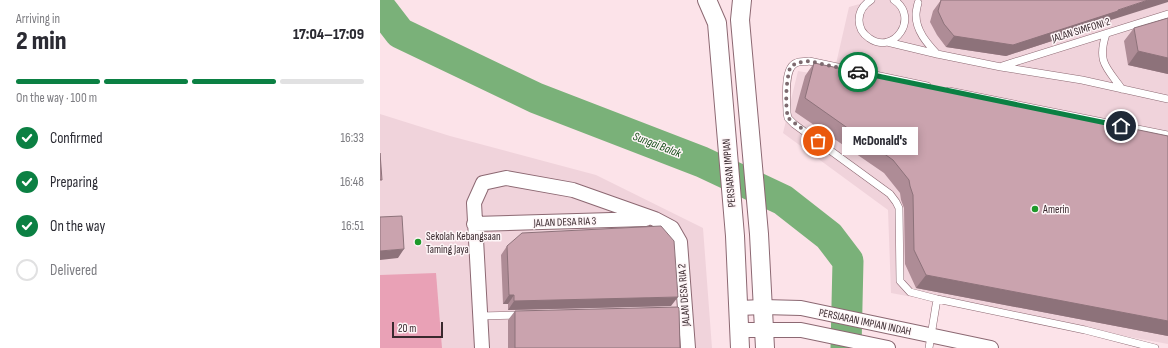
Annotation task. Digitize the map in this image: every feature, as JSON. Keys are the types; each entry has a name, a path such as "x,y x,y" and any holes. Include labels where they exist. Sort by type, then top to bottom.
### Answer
{"street":[{"name":"PERSIARAN IMPIAN","path":"707,0 717,23 735,236 740,348"},
{"path":"742,0 740,20 759,234 766,348"},
{"path":"482,348 474,203 483,183 506,178 573,190 655,219"},
{"name":"JALAN DESA RIA 3","path":"474,224 655,219"},
{"name":"JALAN DESA RIA 2","path":"655,219 672,228 680,242 682,312 688,348"},
{"name":"PERSIARAN IMPIAN INDAH","path":"739,308 800,308 900,330 930,342 991,348"},
{"name":"PERSIARAN IMPIAN INDAH","path":"740,330 800,330 888,348"}],"lane":[{"path":"871,0 862,8 859,15 859,23 861,30 872,40 1001,67 1082,80 1168,99"},
{"path":"887,42 900,35 904,28 904,13 901,6 894,0"},
{"path":"904,13 919,1"},
{"path":"919,1 916,15 918,27 924,40 937,54"},
{"name":"JALAN SIMFONI 2","path":"1001,67 1168,14"},
{"path":"1106,34 1102,47 1103,62 1122,89"},
{"path":"934,88 809,61 796,63 790,68 787,77 788,118 794,124 890,194 896,202 899,208 900,281 910,292 937,300 1085,330 1155,348"},
{"path":"942,89 1168,135"},
{"path":"930,342 937,300"},
{"path":"480,316 527,315"}],"shaded area":[{"path":"874,0 1168,0 1168,344 891,293 888,210 783,133 798,71 833,77 849,7"},
{"path":"380,114 450,136 596,175 703,228 712,348 380,348"},
{"path":"436,273 442,348 380,348 380,275"}],"building":[{"path":"941,0 1148,0 1013,45 954,36 944,24 938,11"},
{"path":"1168,18 1168,58 1138,51 1134,28"},
{"name":"Amerin","path":"814,63 1168,136 1168,321 926,275 914,250 913,195 909,180 893,160 805,98"},
{"path":"380,153 382,180 380,180"},
{"path":"402,216 404,249 380,251 380,217"},
{"path":"661,226 674,241 678,297 514,301 514,295 509,295 507,246 522,233"},
{"path":"678,307 680,348 515,348 515,311"}],"waterway":[{"name":"Sungai Balak","path":"380,7 400,33 536,98 702,162 783,200 829,236 848,261 846,348"}],"way so far":[{"path":"818,141 788,118 787,77 790,68 796,63 809,61 858,72"}],"place":[{"name":"McDonald's","path":"818,141"},
{"name":"Amerin","path":"1035,209"},
{"name":"Sekolah Kebangsaan Taming Jaya","path":"418,242"}],"route":[{"path":"858,72 1121,126"}]}
